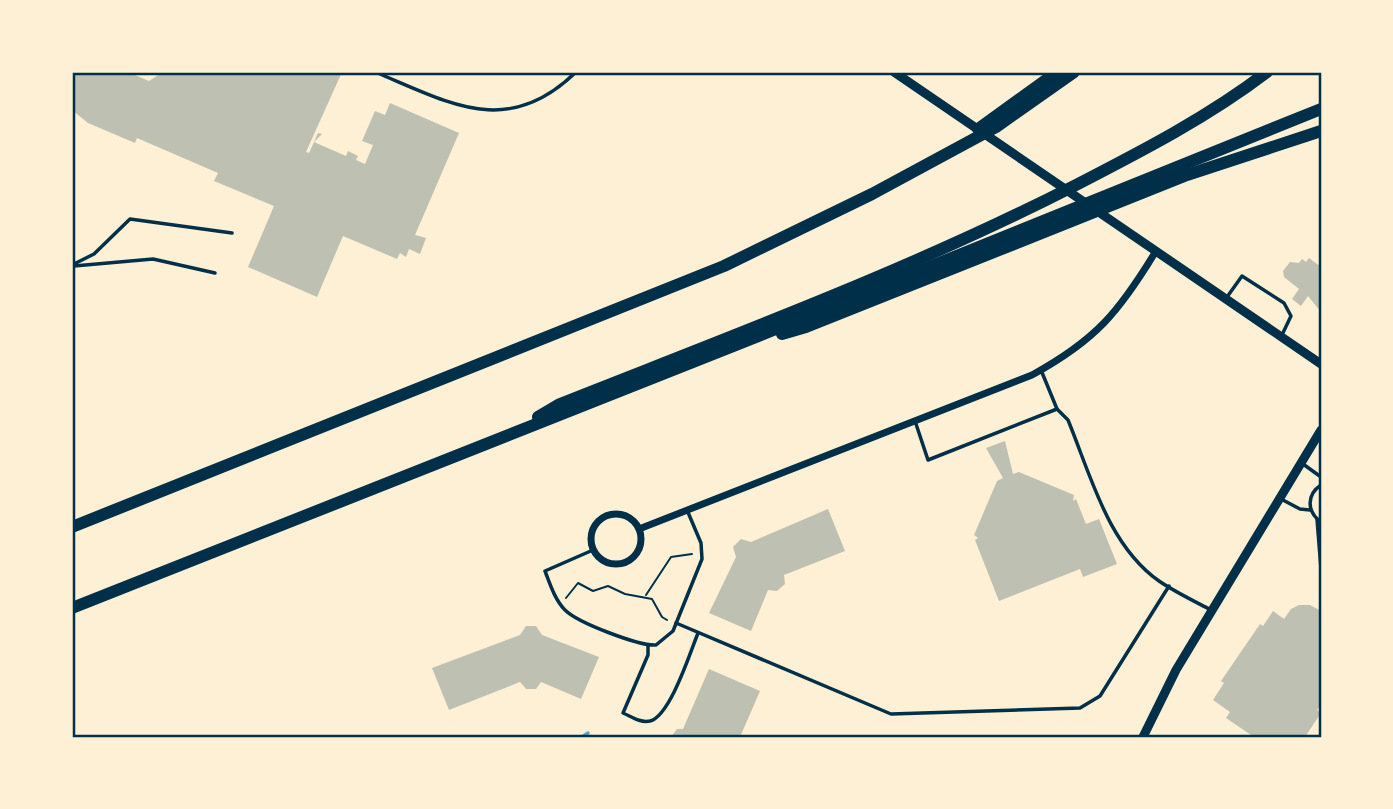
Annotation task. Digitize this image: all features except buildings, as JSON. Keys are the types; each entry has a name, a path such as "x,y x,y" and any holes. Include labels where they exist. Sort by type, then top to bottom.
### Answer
{"highway":[{"path":"948,151 1057,72"},
{"path":"72,527 724,266 872,194 996,127 1074,72"},
{"path":"508,436 560,404 807,306 1037,205 1168,137 1267,72"},
{"path":"72,608 731,347 1321,109"},
{"path":"731,347 806,327 1187,175 1321,131"}],"street":[{"path":"894,72 1321,364"},
{"path":"639,529 1041,370 1092,337 1116,313 1156,251"},
{"path":"1143,737 1175,670 1321,430"},
{"path":"617,514 628,517 639,529 642,540 639,551 627,562 610,564 593,550 592,533 606,516 617,514"}],"lane":[{"path":"375,72 476,110 499,110 533,102 561,86 576,72"},
{"path":"72,266 94,254 130,219 232,233"},
{"path":"72,266 153,260 215,273"},
{"path":"1225,299 1242,276 1290,309 1288,324 1281,337"},
{"path":"1041,370 1057,410 1068,420 1115,531 1135,560 1169,586 1211,610"},
{"path":"915,421 928,460 1057,410"},
{"path":"1301,463 1321,477"},
{"path":"1310,510 1312,494 1321,485"},
{"path":"1279,498 1300,509 1310,510 1319,521 1317,545 1321,569"},
{"path":"593,550 545,571 558,602 575,616 648,645 664,640 676,623 702,559 701,543 688,510"},
{"path":"1317,545 1321,539"},
{"path":"676,623 891,714 1080,708 1100,696 1169,586"},
{"path":"648,645 648,655 623,713 642,722 653,720 666,708 698,633"}],"path":[{"path":"645,596 671,557 695,555"},
{"path":"565,599 578,583 588,591 608,586 625,594 645,596 656,603 662,617 668,621"}],"waterway":[{"path":"582,737 588,733"}]}
